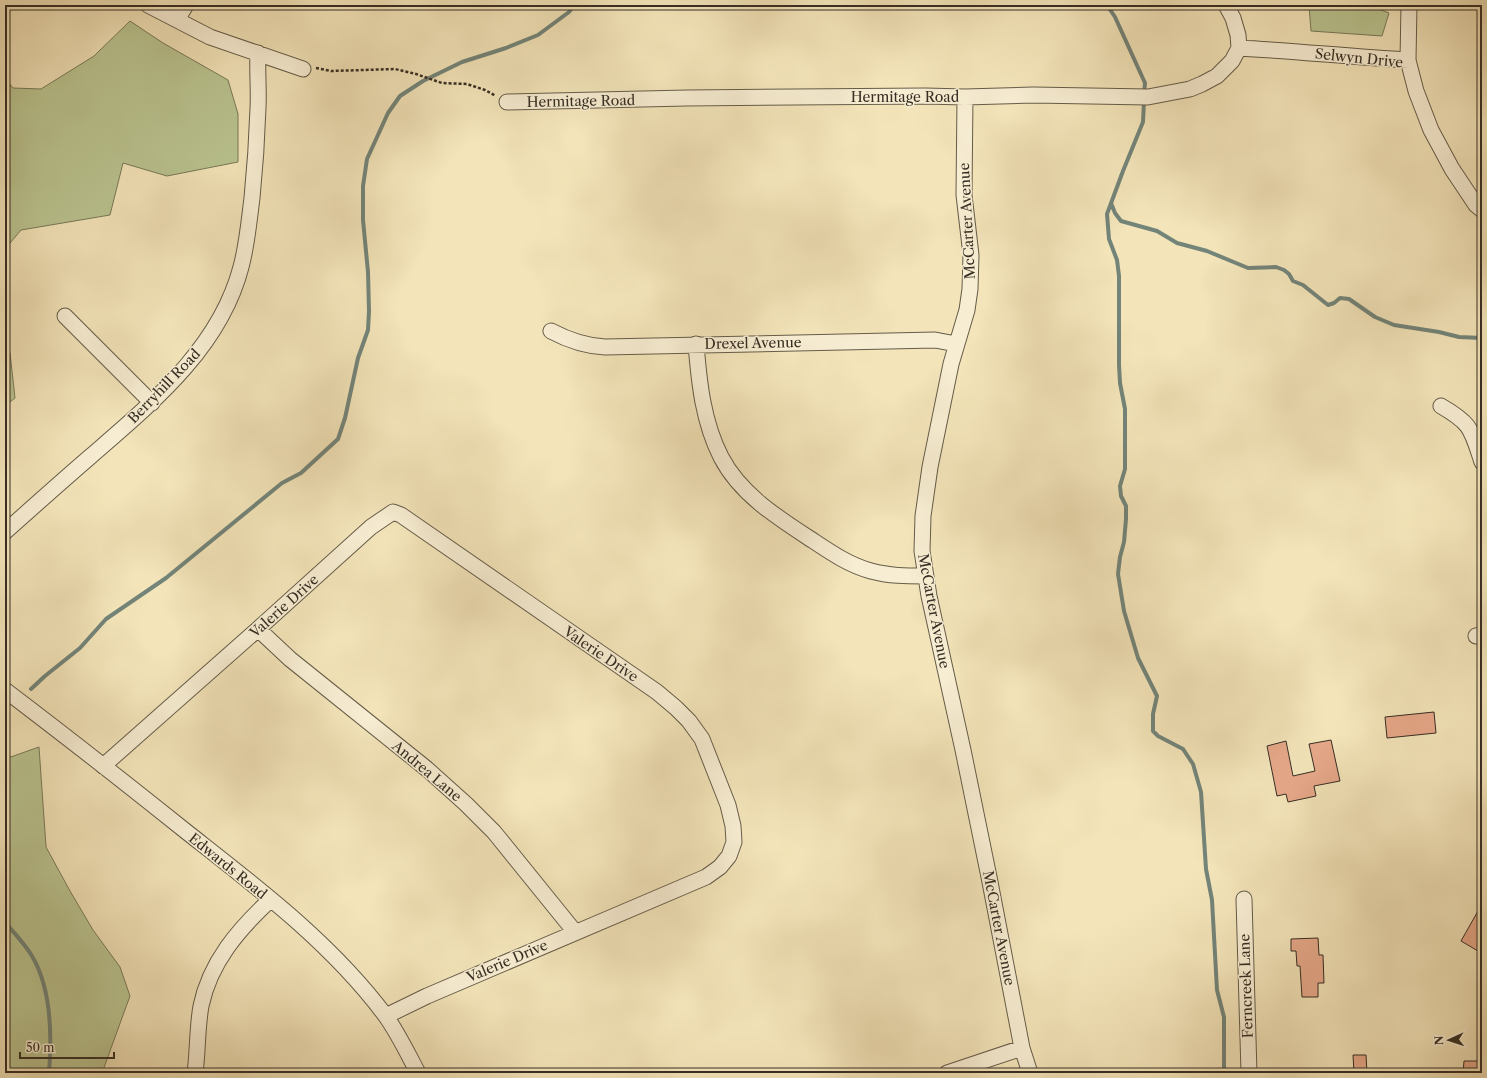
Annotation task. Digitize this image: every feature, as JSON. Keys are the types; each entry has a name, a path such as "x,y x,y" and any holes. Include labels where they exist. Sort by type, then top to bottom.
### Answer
{"street":[{"path":"148,5 210,37 303,69"},
{"path":"177,20 186,5"},
{"path":"1226,5 1233,18 1238,35 1239,48"},
{"path":"1408,60 1409,5"},
{"name":"Selwyn Drive","path":"1239,48 1344,57 1408,60 1416,91 1431,130 1452,169 1476,205 1482,210"},
{"name":"Hermitage Road","path":"507,102 687,98 965,97 1033,95 1143,97 1190,90 1202,84 1217,76 1232,61 1239,48"},
{"name":"Berryhill Road","path":"5,532 152,403 195,357 214,330 227,304 241,268 249,221 255,163 258,106 258,53"},
{"name":"McCarter Avenue","path":"965,97 964,196 971,272 967,310 951,364 931,460 923,516 922,551 925,576 990,877 1022,1048 1030,1073"},
{"path":"65,316 152,403"},
{"name":"Drexel Avenue","path":"551,331 567,340 592,346 935,340 956,344"},
{"path":"696,344 699,378 706,417 714,443 721,458 732,474 748,492 784,522 823,548 858,567 886,574 925,576"},
{"path":"1441,406 1456,414 1469,426 1482,462"},
{"name":"Valerie Drive","path":"103,766 371,527 393,512 401,515 657,692 676,708 689,721 702,739 728,805 734,836 729,856 720,867 706,876 427,996 386,1016"},
{"name":"Andrea Lane","path":"258,629 290,659 427,769 466,804 494,832 575,932"},
{"name":"Edwards Road","path":"5,690 103,766 270,900 312,936 337,960 386,1016 418,1073"},
{"name":"Ferncreek Lane","path":"1244,899 1250,1073"},
{"path":"195,1073 201,1007 209,979 236,935 270,900"},
{"path":"946,1073 1022,1048"}],"path":[{"path":"303,69 315,68 331,71 395,69 416,74 442,83 466,84 485,90"}],"green space":[{"path":"1309,5 1368,5 1389,13 1382,36 1311,31"},
{"path":"130,21 163,43 228,80 238,114 238,162 167,176 123,163 110,215 21,230 5,249 5,78 13,88 41,89 94,56"},
{"path":"5,346 10,353 15,398 5,406"},
{"path":"39,747 46,847 93,930 120,967 130,996 102,1073 5,1073 5,1054 7,1051 5,1022 5,759"}],"building":[{"path":"1434,712 1436,733 1387,738 1385,717"},
{"path":"1331,740 1340,781 1314,786 1316,796 1288,802 1286,794 1277,796 1267,746 1286,741 1293,776 1315,771 1309,744"},
{"path":"1482,904 1482,944 1478,951 1461,941"},
{"path":"1318,938 1319,955 1323,955 1324,983 1318,983 1318,997 1302,997 1300,966 1297,966 1296,951 1291,951 1291,939"},
{"path":"1353,1055 1366,1055 1367,1073 1354,1073"},
{"path":"1464,1061 1482,1061 1482,1073 1463,1073"}],"waterway":[{"path":"31,689 80,648 106,619 166,578 282,483 301,473 338,439 345,418 358,358 368,330 368,272 363,220 363,186 367,159 388,113 400,96 423,81 462,62 506,48 538,35 569,12 574,5"},
{"path":"1107,5 1115,17 1145,83 1144,94"},
{"path":"1144,101 1143,122 1107,214 1109,239 1117,260 1119,276 1119,365 1120,383 1125,409 1125,469 1120,486 1121,496 1126,506 1126,519 1124,542 1118,574 1124,611 1138,658 1157,696 1153,714 1153,731 1158,736 1183,749 1193,764 1201,792 1206,869 1212,900 1217,990 1224,1017 1224,1073"},
{"path":"1111,203 1115,213 1121,221 1157,231 1177,243 1207,251 1248,268 1276,267 1284,270 1289,274 1293,281 1303,285 1328,305 1334,303 1340,298 1349,299 1375,317 1394,325 1439,332 1459,337 1482,338"},
{"path":"5,730 8,721"},
{"path":"5,922 32,956 43,983 49,1013 49,1073"}]}
